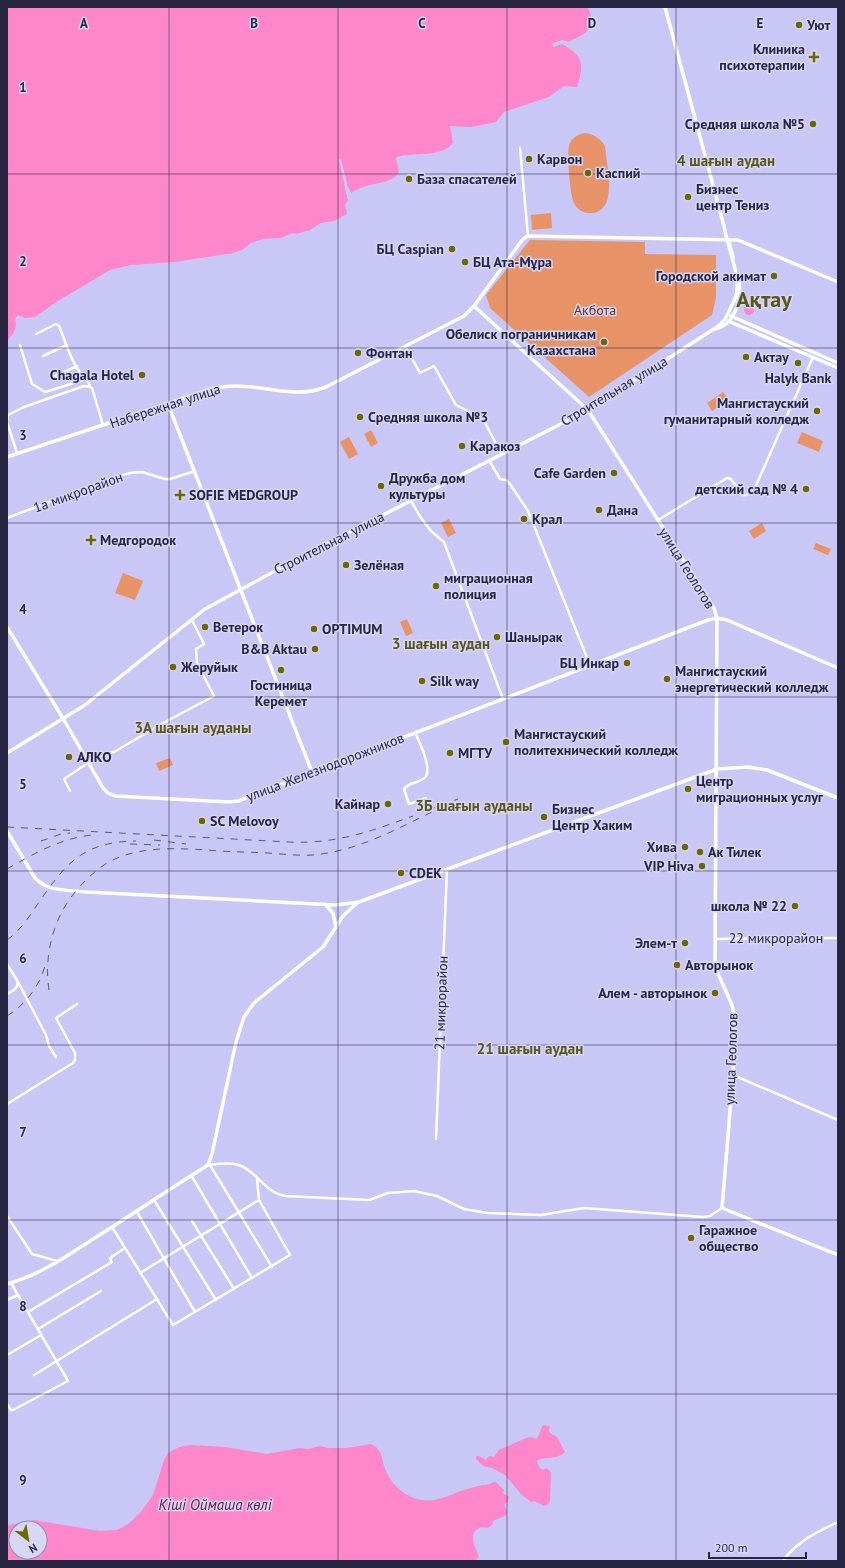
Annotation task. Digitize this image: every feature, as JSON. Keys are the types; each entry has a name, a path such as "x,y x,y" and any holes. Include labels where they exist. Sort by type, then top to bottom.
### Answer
{"street":[{"name":"Строительная улица","path":"7,753 64,720 85,705 205,610 241,589 501,453 588,410 712,330 725,320 736,295 737,283 724,226 665,7"},
{"path":"520,148 528,236 738,240 838,282"},
{"name":"Набережная улица","path":"7,457 214,388 245,386 293,393 318,390 464,316 474,306 523,239 528,236"},
{"name":"Строительная улица","path":"712,330 721,328 729,322 739,298 740,287 727,239"},
{"name":"улица Геологов","path":"474,306 588,410 657,521 714,608 717,618 715,967 730,999 735,1020 733,1075 722,1208"},
{"path":"728,315 838,363"},
{"path":"725,320 838,368"},
{"path":"36,334 56,324 59,326 81,374 87,379 103,425"},
{"path":"20,345 32,384 45,392 87,379"},
{"path":"43,356 67,345"},
{"path":"405,346 420,373 434,366 456,405 483,420 501,453"},
{"path":"657,521 727,478 731,479 742,495 746,495 754,490 815,353"},
{"path":"52,378 77,366"},
{"path":"18,453 8,422 8,415 24,407 84,386 90,387"},
{"path":"168,404 312,772"},
{"path":"489,460 500,479 506,480 510,484 528,511 590,665"},
{"name":"1а микрорайон","path":"7,518 117,476 142,472 165,479 170,479 195,471"},
{"path":"411,501 431,531 444,542 503,699"},
{"path":"717,618 727,620 838,668"},
{"name":"улица Железнодорожников","path":"7,627 64,720 102,788 108,794 115,796 229,802 238,801 590,665 708,620 717,618"},
{"path":"70,790 64,779 102,755 114,752 165,722 214,696 197,663 196,649 204,644 192,620"},
{"path":"415,732 428,764 426,777 423,780 406,786 404,789 409,804 426,798"},
{"path":"7,833 35,878 40,884 49,888 87,892 342,904 359,902 717,768 748,767 767,770 838,798"},
{"name":"21 микрорайон","path":"436,1139 447,868"},
{"path":"272,1267 209,1164 236,1042 244,1017 254,1003 323,947 347,911 359,902"},
{"path":"325,904 333,913 336,928"},
{"name":"22 микрорайон","path":"714,938 838,938"},
{"path":"7,964 46,1035 49,1046 56,1057"},
{"path":"7,994 17,987 18,982"},
{"path":"7,1104 73,1064 75,1054 56,1018 77,1004"},
{"path":"733,1075 838,1120"},
{"path":"7,1404 11,1410 13,1410 68,1381 18,1295 9,1284 36,1273 58,1261 137,1212 209,1164 239,1165 250,1172 274,1193 284,1196 369,1200 388,1194 414,1191 437,1196 464,1209 498,1213 541,1214 584,1208 702,1217 710,1216 722,1208 838,1255"},
{"path":"191,1175 252,1278"},
{"path":"112,1228 173,1325 290,1255 260,1200 257,1179"},
{"path":"154,1200 216,1300"},
{"path":"140,1273 260,1200"},
{"path":"137,1212 195,1312"},
{"path":"7,1216 32,1254 58,1261"},
{"path":"192,1221 234,1289"},
{"path":"28,1312 112,1262 110,1258 125,1248"},
{"path":"38,1329 101,1291"},
{"path":"7,1300 18,1295"},
{"path":"34,1375 157,1299"},
{"path":"7,1355 41,1335"},
{"path":"783,1561 806,1539 838,1522"}],"green space":[{"name":"Каспий","path":"584,133 591,134 596,137 605,146 608,175 609,186 606,204 600,210 592,213 582,211 575,205 570,183 568,163 570,143 576,136"},
{"path":"551,213 552,228 532,230 531,215"},
{"name":"Акбота","path":"530,240 645,242 645,254 716,255 716,298 712,315 589,397 490,308 486,295"},
{"path":"723,392 729,400 712,411 707,403"},
{"path":"371,430 378,443 371,447 364,434"},
{"path":"802,432 823,441 819,452 797,443"},
{"path":"349,437 358,454 349,459 340,442"},
{"path":"449,519 456,533 448,537 441,523"},
{"path":"762,523 766,531 754,539 749,531"},
{"path":"816,543 831,549 828,555 813,549"},
{"path":"123,573 143,581 135,600 115,593"},
{"path":"407,619 413,633 406,636 400,622"},
{"path":"170,758 173,765 159,771 156,763"}],"water":[{"path":"7,7 587,7 591,15 591,23 588,30 569,42 562,40 553,43 552,45 554,47 562,44 569,48 578,57 581,72 577,87 564,86 549,97 504,112 496,122 471,127 450,126 453,142 449,147 428,154 397,157 396,159 399,172 396,176 388,181 362,187 351,193 348,189 341,160 348,200 345,205 347,214 334,221 321,223 310,230 296,234 292,233 281,238 263,239 251,243 242,250 233,253 175,262 131,265 110,270 58,301 35,317 25,318 18,315 15,319 16,325 14,331 7,341"},
{"path":"749,305 754,310 749,315 744,310"},
{"path":"543,1425 550,1426 550,1433 557,1437 565,1452 559,1456 537,1461 539,1467 543,1470 546,1468 551,1473 550,1501 544,1506 535,1501 531,1502 521,1494 505,1475 492,1468 483,1466 476,1459 476,1456 486,1460 489,1456 494,1457 499,1450 526,1438 530,1437 537,1439"},
{"name":"Кіші Оймаша көлi","path":"371,1444 375,1446 380,1453 387,1474 397,1487 410,1497 426,1501 496,1482 504,1490 503,1493 509,1497 508,1502 504,1505 507,1510 507,1515 493,1521 492,1525 488,1528 480,1528 474,1532 473,1542 479,1557 475,1561 7,1561 8,1526 8,1560 48,1560 48,1522 100,1531 117,1530 128,1524 140,1513 153,1495 164,1460 168,1453 183,1446 192,1445 225,1447 267,1454 299,1448 308,1449 320,1446 328,1448 346,1448"}],"pier":[{"path":"341,159 348,188 351,193 349,194 347,190 348,200 339,160"}],"railway":[{"path":"428,810 458,799"},
{"path":"49,990 49,953 51,941 59,917 72,896 84,882 102,866 119,857 156,849 194,849 302,855 329,853 375,839 434,811"},
{"path":"7,827 306,842 352,836 413,816"},
{"path":"41,841 61,834 70,833"},
{"path":"7,869 37,852 58,843 69,839 92,835"},
{"path":"154,840 186,844"},
{"path":"7,940 24,924 57,877 77,858 102,846 117,842 136,841"},
{"path":"130,844 160,845"},
{"path":"7,1016 14,1012 30,995 39,981 45,966"}],"place":[{"name":"Уют","path":"799,25"},
{"name":"Клиника психотерапии","path":"814,57"},
{"name":"Средняя школа №5","path":"813,124"},
{"name":"Карвон","path":"529,159"},
{"name":"Каспий","path":"588,173"},
{"name":"База спасателей","path":"409,179"},
{"name":"Бизнес центр Тениз","path":"688,197"},
{"name":"БЦ Сaspian","path":"452,249"},
{"name":"БЦ Ата-Мұра","path":"465,262"},
{"name":"Городской акимат","path":"774,276"},
{"name":"Обелиск пограничникам Казахстана","path":"604,342"},
{"name":"Фонтан","path":"358,353"},
{"name":"Актау","path":"746,357"},
{"name":"Halyk Bank","path":"798,363"},
{"name":"Chagala Hotel","path":"142,375"},
{"name":"Мангистауский гуманитарный колледж","path":"817,411"},
{"name":"Средняя школа №3","path":"360,417"},
{"name":"Каракоз","path":"462,446"},
{"name":"Cafe Garden","path":"614,473"},
{"name":"Дружба дом культуры","path":"381,486"},
{"name":"детский сад № 4","path":"806,489"},
{"name":"SOFIE MEDGROUP","path":"180,495"},
{"name":"Дана","path":"599,510"},
{"name":"Крал","path":"524,519"},
{"name":"Медгородок","path":"91,540"},
{"name":"Зелёная","path":"346,565"},
{"name":"миграционная полиция","path":"436,586"},
{"name":"Ветерок","path":"205,627"},
{"name":"OPTIMUM","path":"314,629"},
{"name":"Шанырак","path":"497,637"},
{"name":"B&B Aktau","path":"315,649"},
{"name":"БЦ Инкар","path":"627,663"},
{"name":"Жеруйык","path":"173,667"},
{"name":"Гостиница Керемет","path":"281,670"},
{"name":"Мангистауский энергетический колледж","path":"667,679"},
{"name":"Silk way","path":"422,681"},
{"name":"Мангистауский политехнический колледж","path":"506,742"},
{"name":"МГТУ","path":"450,753"},
{"name":"АЛКО","path":"69,757"},
{"name":"Центр миграционных услуг","path":"688,789"},
{"name":"Кайнар","path":"388,804"},
{"name":"Бизнес Центр Хаким","path":"544,817"},
{"name":"SC Melovoy","path":"202,821"},
{"name":"Хива","path":"685,847"},
{"name":"Ак Тилек","path":"700,852"},
{"name":"VIP Hiva","path":"702,866"},
{"name":"CDEK","path":"401,873"},
{"name":"школа № 22","path":"795,906"},
{"name":"Элем-т","path":"685,943"},
{"name":"Авторынок","path":"677,965"},
{"name":"Алем - авторынок","path":"715,993"},
{"name":"Гаражное общество","path":"691,1238"}],"district":[{"name":"4 шағын аудан","path":"726,160"},
{"name":"Ақтау","path":"764,299"},
{"name":"3 шағын аудан","path":"441,643"},
{"name":"3А шағын ауданы","path":"193,727"},
{"name":"3Б шағын ауданы","path":"474,805"},
{"name":"21 шағын аудан","path":"530,1048"}]}
